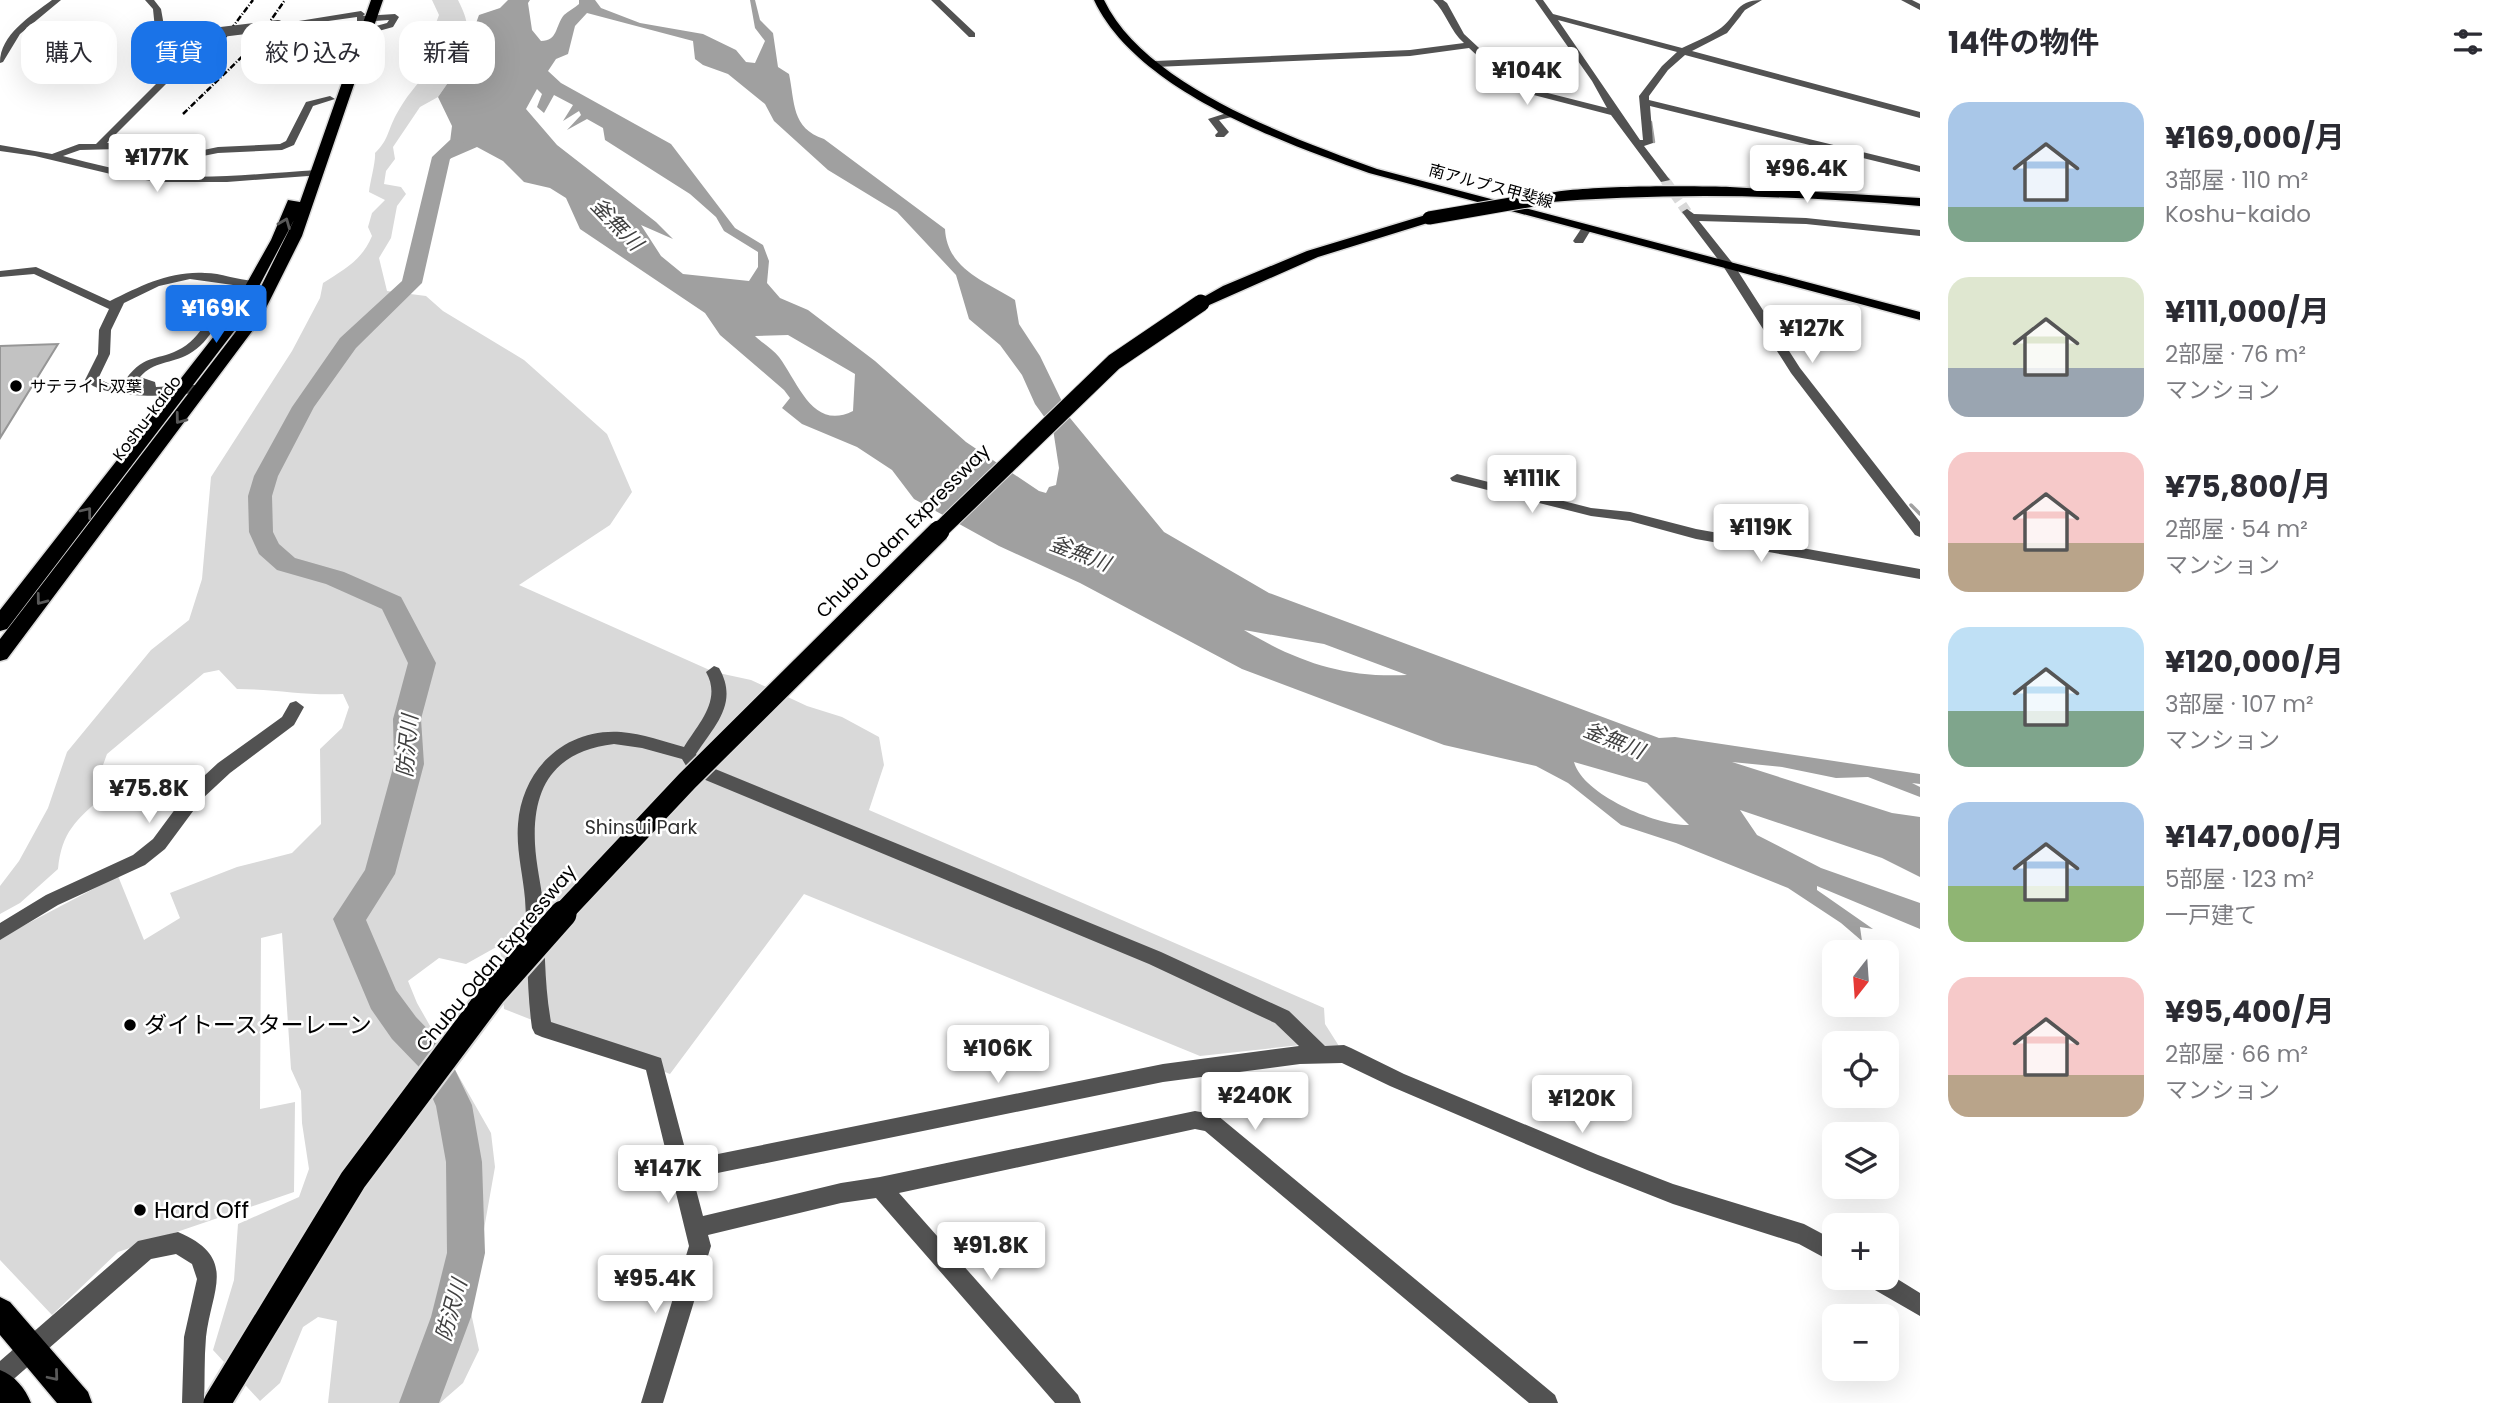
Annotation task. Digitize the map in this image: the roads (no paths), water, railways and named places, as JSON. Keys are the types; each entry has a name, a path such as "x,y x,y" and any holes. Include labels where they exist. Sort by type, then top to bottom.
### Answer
{"highway":[{"name":"Koshu-kaido","path":"0,654 251,322 296,236 330,99 364,12 377,0"},
{"name":"Koshu-kaido","path":"0,624 232,323 247,284 278,240 311,173 347,84"},
{"name":"Chubu Odan Expressway","path":"217,1403 353,1180 485,1003 570,905 687,781 1076,396 1114,362 1200,303 1290,260 1381,230 1429,218 1539,199 1608,192 1706,189 1813,193 1920,202"},
{"path":"0,1312 77,1403"},
{"path":"0,1385 16,1403"}],"main road":[{"name":"南アルプス甲斐線","path":"1099,0 1124,37 1176,82 1233,114 1303,146 1373,170 1920,316"}],"street":[{"path":"0,60 18,32 57,0"},
{"path":"149,0 158,9 160,21"},
{"path":"935,0 972,35"},
{"path":"1437,0 1470,45 1517,88 1614,113"},
{"path":"1539,0 1597,81 1614,113 1665,180"},
{"path":"1636,143 1648,143 1644,102 1646,90 1684,51 1724,31 1742,8 1758,0"},
{"path":"1905,0 1920,7"},
{"path":"227,31 364,12 395,17 390,25 385,26"},
{"path":"1552,16 1920,115"},
{"path":"1155,64 1410,53 1470,45"},
{"path":"99,146 161,84"},
{"path":"52,157 68,149 99,146 158,145 188,156 218,150 282,147 290,143 309,104 330,99"},
{"path":"1644,102 1920,169"},
{"path":"1220,135 1224,132 1213,119 1233,114"},
{"path":"0,148 52,157 101,170 174,180 311,173"},
{"path":"1920,233 1806,221 1689,215 1728,265 1795,370 1920,532"},
{"path":"1579,241 1587,228"},
{"path":"0,274 36,270 110,306 150,284 180,277 207,276 247,284"},
{"path":"163,389 132,379 140,368 160,357 184,352 202,337 228,293 247,284"},
{"path":"119,302 105,330 104,355 91,380 95,385 109,388 203,388"},
{"path":"1457,478 1591,512 1612,512 1641,522 1742,543 1920,574"},
{"path":"688,754 723,696 722,682 714,672"},
{"path":"0,932 52,900 139,860 159,844 196,794 224,768 288,721 296,706"},
{"path":"652,1403 700,1246 654,1064 542,1028 537,1004 534,902 526,844 532,790 551,760 566,749 592,740 615,738 688,754 698,768 736,786 1155,958 1282,1017 1322,1055"},
{"path":"681,1171 1163,1073 1344,1054 1397,1080 1605,1167 1673,1194 1804,1235 1822,1245"},
{"path":"695,1228 841,1193 1195,1120 1210,1122 1547,1403"},
{"path":"880,1187 1070,1403"},
{"path":"0,1376 146,1249 178,1243 200,1257 208,1279 195,1337 194,1403"},
{"path":"1896,1290 1920,1305"}],"water":[{"name":"釜無川","path":"508,0 530,0 528,3 532,30 541,41 553,36 561,19 579,4 579,0 595,0 601,8 640,23 703,34 736,50 746,62 755,63 765,41 755,28 750,0 755,0 760,20 773,33 778,67 789,74 796,113 805,128 824,139 945,229 947,243 960,264 980,280 1015,300 1019,324 1040,356 1070,418 1164,532 1269,593 1659,738 1675,737 1920,774 1920,784 1912,783 1920,787 1920,797 1868,777 1836,778 1782,767 1732,762 1892,813 1920,817 1920,877 1882,858 1740,810 1757,835 1821,868 1920,903 1920,929 1817,886 1817,890 1873,929 1860,927 1861,940 1841,923 1788,888 1676,843 1621,825 1568,783 1536,766 1444,745 1242,669 1080,583 999,546 914,499 892,470 857,447 802,424 782,408 790,398 784,390 720,335 705,313 580,229 566,198 550,188 524,182 503,161 477,147 447,160 436,176 432,158 450,142 452,126 438,97 447,84 495,84 495,21 477,21 479,15 500,8","holes":["587,13 693,41 695,59 703,65 728,74 765,104 774,121 828,170 897,212 956,275 969,319 1000,345 1022,375 1035,404 1053,429 1059,468 1056,485 1049,487 1046,493 1039,491 966,442 875,361 808,310 780,298 767,283 769,261 763,245 735,228 671,144 561,83 548,71 556,59 568,54 575,26","537,89 542,94 537,107 544,113 554,95 573,105 563,121 579,111 581,115 567,130 587,119 603,128 605,140 690,194 716,217 724,231 758,252 758,267 749,281 683,274 661,256 641,225 673,239 656,222 557,145 526,109","788,335 855,374 853,411 839,416 827,415 817,410 774,351 755,336","1244,630 1324,644 1407,675 1342,671 1303,659","1574,762 1647,783 1689,825 1659,820 1623,806 1591,786"]}],"waterway":[{"path":"1726,32 1740,15"},
{"path":"1651,122 1654,142"},
{"name":"防沢川","path":"419,1403 451,1317 466,1253 464,1162 454,1105 431,1056 404,1028 383,999 349,919 379,874 409,764 407,719 422,663 392,603 335,578 286,564 268,548 261,532 260,496 266,476 303,407 348,343 412,283 441,157 456,144"},
{"path":"1911,505 1920,514"}],"tunnel":[{"path":"1665,180 1687,212"}],"railway":[{"path":"227,34 253,0"},
{"path":"183,114 252,47 285,0"}],"place":[{"name":"サテライト双葉","path":"16,386"},
{"name":"ダイトースターレーン","path":"130,1025"},
{"name":"Hard Off","path":"140,1210"}],"park label":[{"name":"Shinsui Park","path":"641,827"}]}
